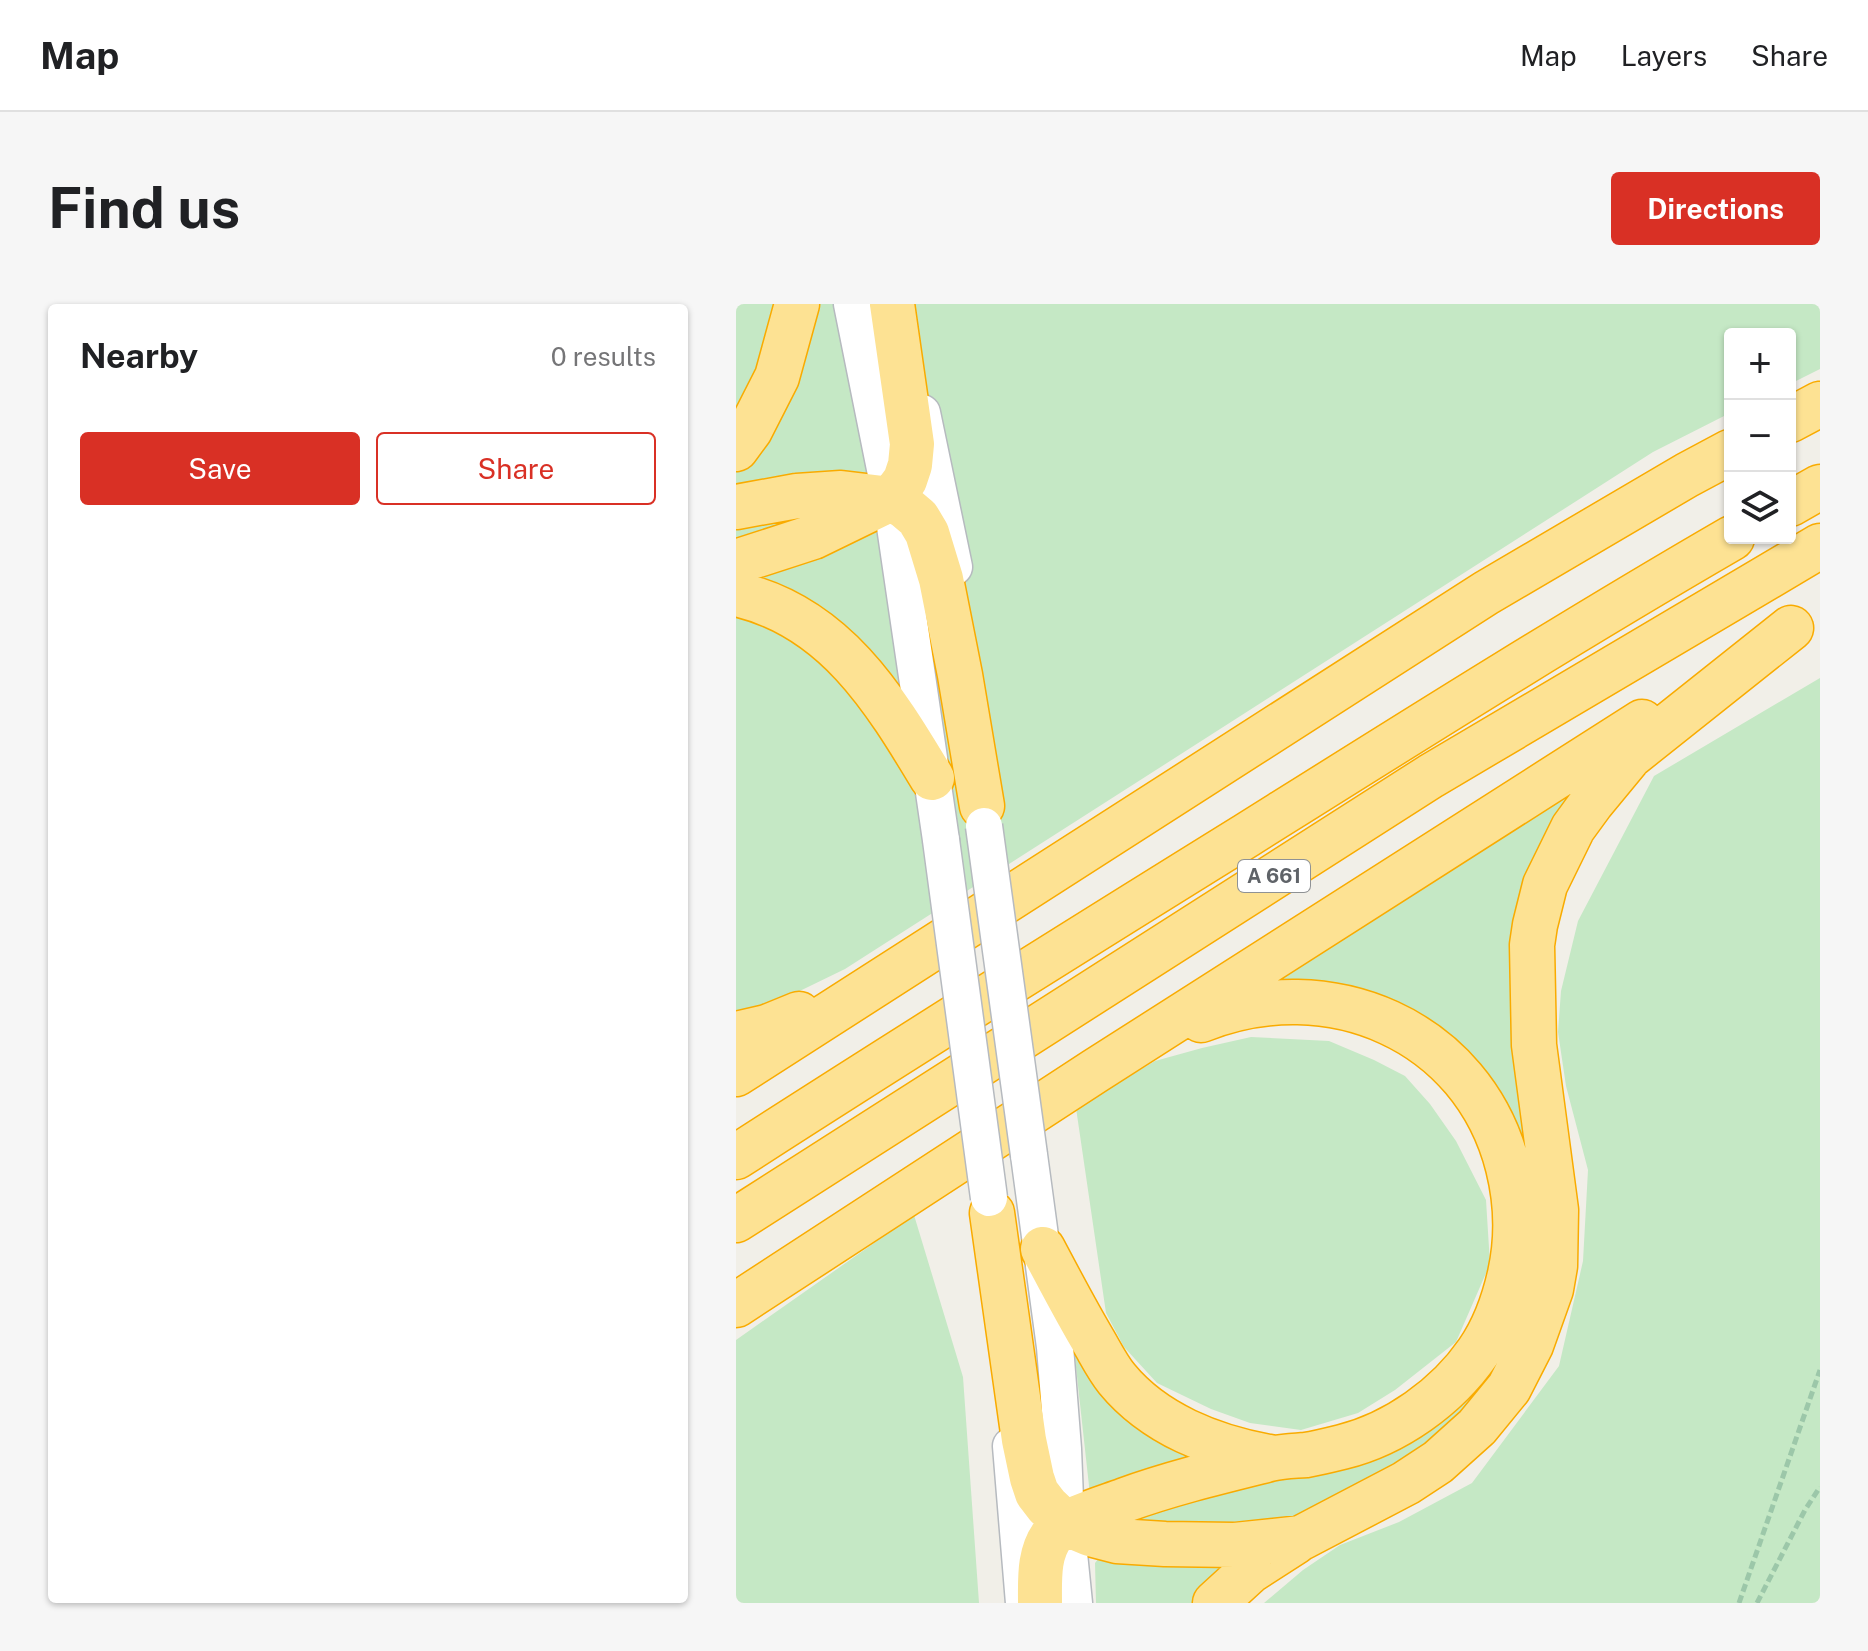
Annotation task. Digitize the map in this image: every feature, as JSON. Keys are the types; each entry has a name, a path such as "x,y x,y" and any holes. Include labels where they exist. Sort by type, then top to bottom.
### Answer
{"highway":[{"path":"736,449 750,430 777,377 797,304"},
{"path":"736,562 813,537 891,499 905,480 912,444 895,304"},
{"path":"1796,417 1820,404"},
{"path":"736,1074 1486,593 1724,455"},
{"path":"1796,501 1820,487"},
{"path":"736,507 797,496 841,493 891,499 918,518 934,554 960,675 983,816"},
{"name":"A 661","path":"736,1157 887,1059 1408,734 1724,543"},
{"name":"A 661","path":"736,1220 1431,776 1820,546"},
{"path":"736,594 788,612 851,659 907,735 932,778"},
{"path":"736,1305 1095,1071 1805,619"},
{"path":"1215,1603 1250,1571 1301,1538 1394,1490 1438,1462 1477,1427 1509,1388 1541,1321 1555,1266 1556,1210 1534,1045 1532,945 1545,885 1573,828 1630,756 1805,619"},
{"path":"736,1034 767,1027 876,984"},
{"path":"1040,1603 1043,1556 1055,1533 1066,1524 1144,1493 1275,1458 1346,1446 1376,1436 1425,1406 1463,1371 1488,1337 1515,1254 1515,1199 1503,1149 1482,1105 1447,1062 1426,1044 1384,1020 1362,1011 1324,1003 1268,1002 1226,1010 1161,1035 1095,1071"},
{"path":"990,1205 1024,1440 1037,1493 1047,1506 1066,1524 1117,1541 1235,1545 1301,1538"},
{"path":"1043,1249 1078,1315 1118,1380 1142,1403 1166,1421 1202,1438 1244,1453 1275,1458"}],"main road":[{"path":"852,304 891,499 990,1205 1024,1603"},
{"path":"895,304 937,480 959,589 983,816 1055,1347 1074,1603"}],"path":[{"path":"1739,1603 1820,1370"},
{"path":"1757,1603 1820,1487"}],"green space":[{"path":"736,304 1820,304 1820,369 1796,381 1796,328 1724,328 1724,416 1653,452 845,969 773,1004 736,1014"},
{"path":"1820,678 1820,1603 1264,1603 1303,1570 1340,1545 1399,1522 1472,1483 1559,1366 1583,1261 1588,1170 1566,1086 1558,1032 1561,991 1578,921 1654,776"},
{"path":"1593,775 1554,829 1535,872 1524,948 1523,1024 1540,1181 1541,1242 1537,1289 1524,1329 1497,1380 1474,1410 1432,1448 1325,1510 1246,1527 1141,1530 1111,1527 1111,1517 1140,1504 1349,1456 1408,1438 1463,1395 1500,1347 1522,1300 1532,1242 1529,1179 1512,1126 1489,1086 1466,1060 1435,1034 1400,1012 1341,991 1311,985 1237,992"},
{"path":"1251,1037 1329,1041 1405,1076 1456,1141 1486,1200 1490,1264 1456,1342 1395,1390 1358,1413 1301,1430 1250,1423 1211,1409 1157,1383 1124,1347 1106,1313 1076,1108 1155,1061"},
{"path":"914,1215 963,1377 979,1603 736,1603 736,1340"},
{"path":"1074,1349 1232,1459 1090,1495"},
{"path":"1102,1554 1243,1556 1197,1603 1096,1603 1095,1563"}]}
